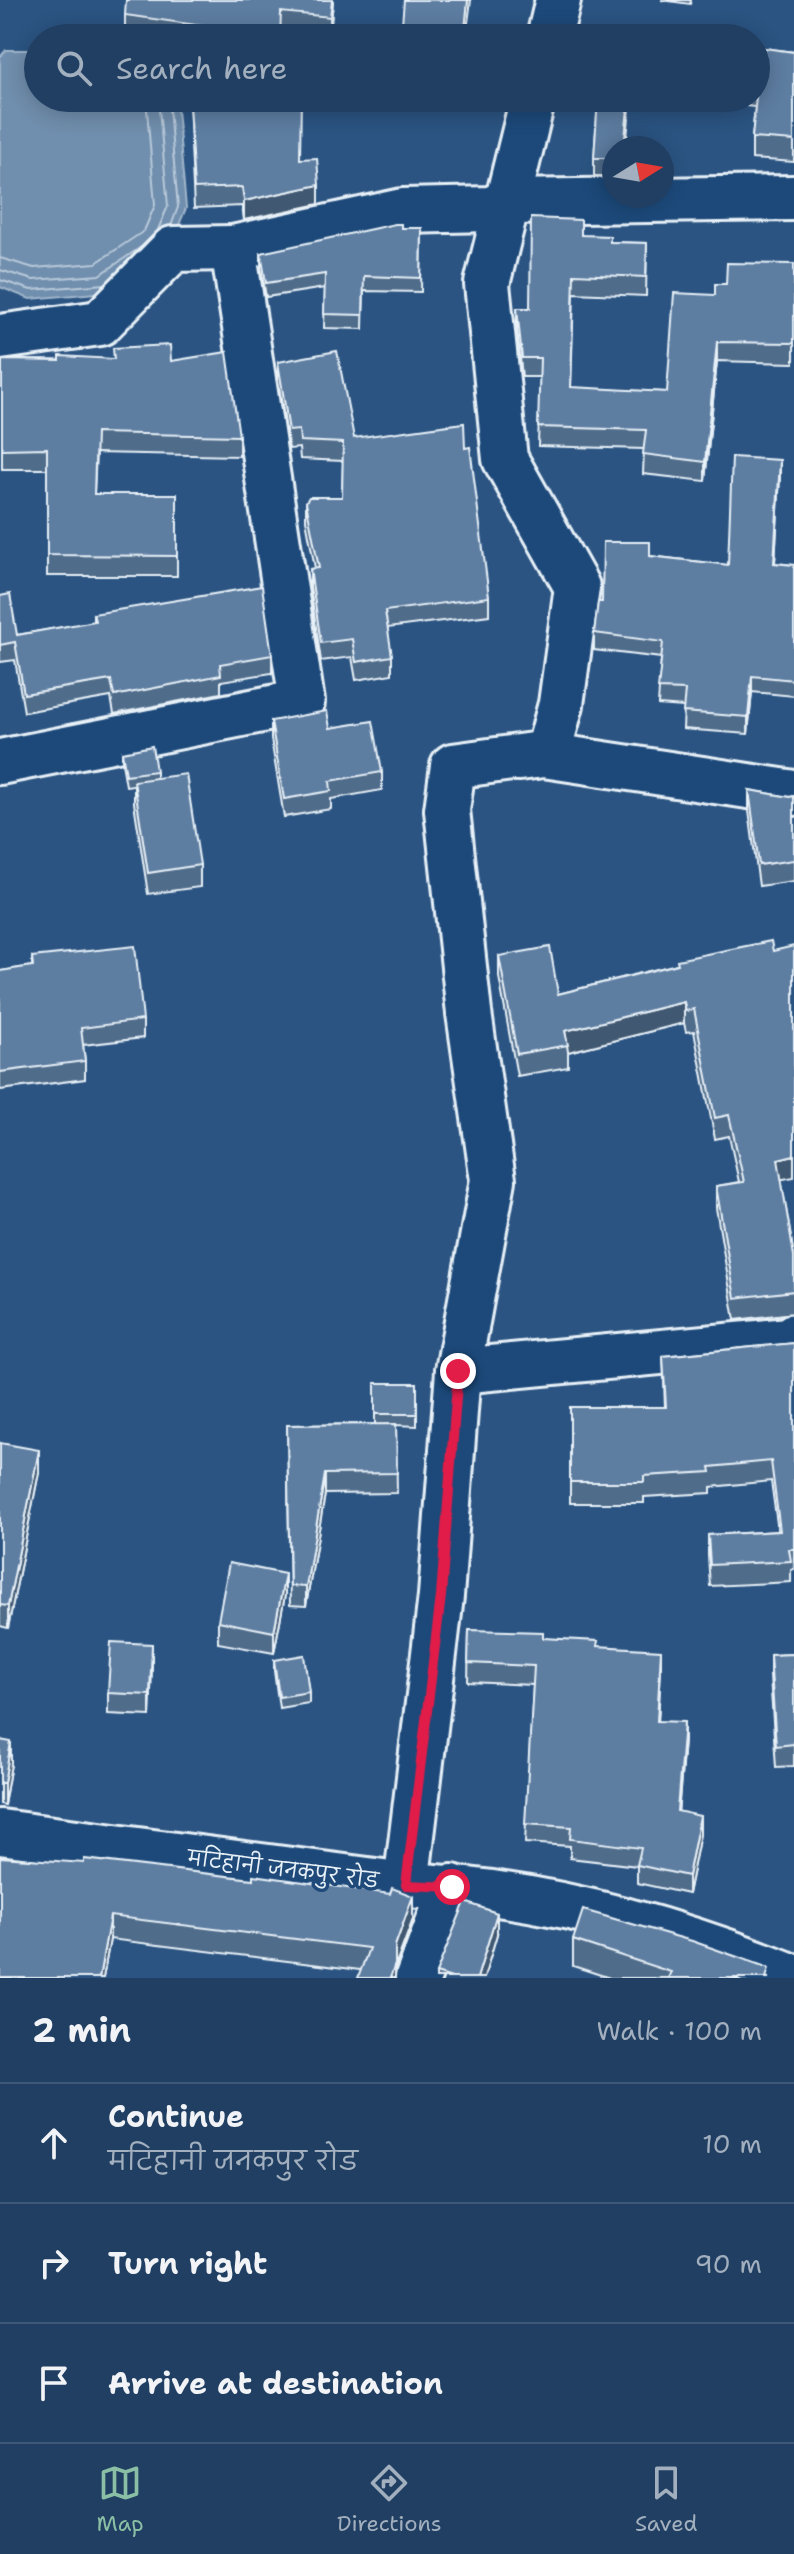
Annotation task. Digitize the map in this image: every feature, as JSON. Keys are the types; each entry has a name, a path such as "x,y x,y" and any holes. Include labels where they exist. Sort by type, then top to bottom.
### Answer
{"street":[{"path":"552,24 558,0"},
{"path":"453,766 548,753 561,704 577,587 505,459 487,284 530,112"},
{"path":"0,337 100,323 173,249 233,248 403,211 491,209 507,202 794,198"},
{"path":"0,762 302,702 233,248"},
{"path":"453,766 544,755 794,793"},
{"path":"406,1885 441,1596 458,1371 493,1180 447,810 453,766"},
{"path":"458,1371 789,1340 794,1336"},
{"name":"मटिहानी जनकपुर रोड","path":"0,1832 406,1885 452,1887 579,1909 724,1949 794,1977"},
{"path":"418,1978 452,1887"}],"water":[{"path":"6,50 24,50 24,112 177,112 186,208 168,251 107,292 30,299 0,287 0,57"}],"building":[{"path":"126,0 332,0 330,17 281,12 281,24 190,24 125,15"},
{"path":"404,0 468,0 465,24 402,24"},
{"path":"770,49 794,52 794,141 752,138 754,112 770,112"},
{"path":"190,112 301,112 300,159 317,158 319,185 244,201 242,187 194,189"},
{"path":"597,112 628,112 625,136 602,136 602,158 594,158"},
{"path":"531,218 581,220 581,235 610,236 610,242 647,243 646,277 574,274 571,387 667,392 674,293 715,295 715,284 726,284 727,263 794,264 794,343 717,342 705,462 643,454 646,430 538,427 540,358 522,358 517,308 530,308"},
{"path":"401,224 401,228 422,228 421,278 364,276 363,315 324,314 325,274 266,283 261,253"},
{"path":"170,345 171,361 227,352 239,436 96,433 94,494 177,494 177,556 47,555 47,448 2,449 2,360 60,361 60,356 114,359 113,348"},
{"path":"337,351 354,438 464,423 465,448 470,447 489,597 385,611 392,656 356,662 352,639 321,643 310,569 319,568 306,502 309,497 342,497 343,443 300,441 299,430 289,431 278,362"},
{"path":"732,457 780,460 774,563 794,565 794,680 752,676 748,717 683,712 685,690 658,689 663,642 594,633 598,602 602,602 603,542 650,542 650,556 728,565"},
{"path":"262,586 272,655 220,664 221,675 114,696 111,680 24,694 15,642 0,645 0,596 10,594 17,635 95,621 93,614"},
{"path":"327,711 330,728 373,721 382,772 330,781 331,791 284,799 271,721"},
{"path":"152,746 156,771 126,775 122,752"},
{"path":"186,774 200,865 148,873 134,781"},
{"path":"749,790 794,796 794,860 759,865"},
{"path":"771,941 773,951 794,946 794,1155 778,1159 794,1256 794,1291 735,1298 716,1186 744,1182 729,1115 715,1118 694,1009 686,1011 684,1002 565,1031 568,1045 517,1054 499,956 550,947 558,994 678,964 677,960"},
{"path":"135,946 143,1020 81,1028 85,1061 0,1072 0,971 33,966 32,957"},
{"path":"794,1343 794,1549 789,1549 791,1561 710,1565 708,1535 780,1531 771,1461 710,1467 711,1472 644,1476 644,1482 570,1482 570,1407 666,1407 663,1356"},
{"path":"375,1383 417,1383 417,1414 375,1414"},
{"path":"396,1424 397,1473 325,1474 306,1587 290,1586 287,1425"},
{"path":"0,1443 39,1450 8,1606 0,1605"},
{"path":"229,1563 285,1574 274,1632 218,1621"},
{"path":"469,1630 543,1632 543,1638 598,1641 597,1646 661,1650 657,1721 684,1722 677,1811 700,1816 688,1876 637,1865 641,1848 570,1839 571,1827 525,1824 534,1666 468,1663"},
{"path":"111,1642 152,1644 150,1695 108,1693"},
{"path":"794,1654 794,1744 776,1746 770,1655"},
{"path":"304,1655 309,1692 279,1697 274,1660"},
{"path":"0,1740 11,1742 4,1783 0,1783"},
{"path":"0,1857 84,1863 84,1859 253,1879 253,1875 390,1894 392,1888 413,1896 395,1946 395,1964 390,1978 358,1978 369,1948 110,1916 99,1978 0,1978"},
{"path":"465,1902 497,1913 477,1978 452,1978 436,1973"},
{"path":"583,1910 692,1941 769,1968 766,1978 668,1978 671,1972 573,1940"}],"route":[{"path":"452,1887 406,1885 441,1596 458,1371"}]}
